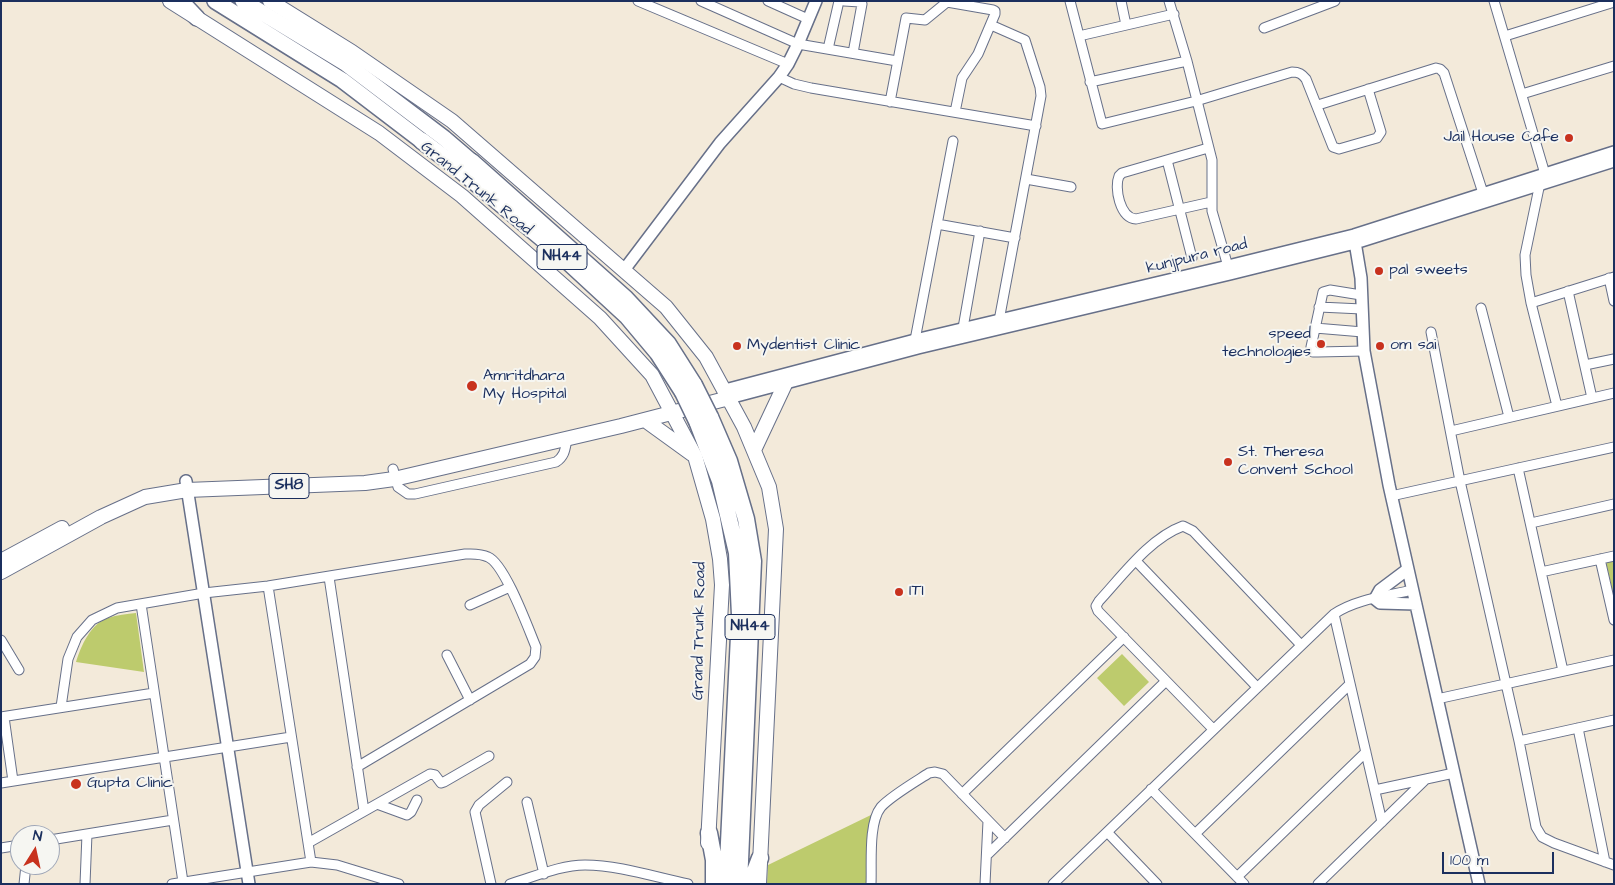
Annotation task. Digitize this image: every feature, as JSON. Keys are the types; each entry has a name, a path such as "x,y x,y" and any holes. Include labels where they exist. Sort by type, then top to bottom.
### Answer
{"highway":[{"path":"181,1 197,18"},
{"name":"NH44","path":"215,1 342,80 458,168 548,244 626,316 688,388"},
{"name":"NH44","path":"242,1 348,58 472,162 624,298 668,344 704,419 730,462 746,519 753,561 739,884"},
{"name":"NH44","path":"704,419 737,553 740,615 726,884"},
{"path":"709,834 714,860 714,884"},
{"path":"750,884 760,858"}],"main road":[{"name":"Grand Trunk Road","path":"170,1 379,133 462,196 600,318 652,375 695,456 713,519 720,559 722,585 706,884"},
{"path":"270,1 348,58 452,121 666,307 706,357 727,394 754,450 769,487 776,529 759,884"},
{"path":"754,450 785,379"},
{"name":"SH8","path":"394,474 727,394"},
{"name":"SH8","path":"1,561 128,493 142,488 364,473 394,474 567,439 645,420 670,409"},
{"path":"645,420 695,456"},
{"name":"SH8","path":"1,572 132,502 186,485"}],"street":[{"path":"638,1 788,64"},
{"path":"701,1 798,44 897,61"},
{"path":"768,1 808,19"},
{"path":"624,270 720,144 779,77 798,44 816,1"},
{"path":"828,49 839,1"},
{"path":"844,1 860,2 862,4 853,53"},
{"path":"1070,1 1100,122 1104,124 1196,101 1292,72 1298,72 1306,79 1333,147 1336,148 1377,138 1381,132 1368,89"},
{"path":"1121,1 1126,25"},
{"path":"1169,1 1187,61 1212,160 1212,212 1229,270"},
{"path":"1264,28 1335,1"},
{"path":"1494,1 1522,94 1543,179 1525,255 1526,275 1531,303 1557,406"},
{"path":"890,102 906,18 924,20 944,4 951,2 995,11 978,54 962,78 955,112"},
{"path":"1505,36 1614,2"},
{"path":"1079,36 1174,14"},
{"path":"990,25 1021,37 1028,44 1041,96 998,324"},
{"path":"1090,82 1187,61"},
{"path":"1522,94 1614,66"},
{"path":"1318,106 1436,68 1442,70 1483,193"},
{"path":"779,77 794,84 811,88 1036,126"},
{"path":"915,340 953,142"},
{"path":"1208,148 1122,173 1117,180 1123,210 1126,216 1131,219 1211,202"},
{"name":"kunjpura road","path":"727,394 998,324 1354,239 1543,179 1614,152"},
{"path":"1167,160 1192,258"},
{"name":"kunjpura road","path":"1354,239 1483,193 1614,161"},
{"path":"1026,179 1071,187"},
{"path":"937,224 1015,238"},
{"path":"964,328 980,232"},
{"path":"1354,239 1361,278 1364,351 1391,496 1479,884"},
{"path":"1531,303 1611,277 1614,301"},
{"path":"1362,295 1326,290 1322,295 1311,346 1313,352 1364,351"},
{"path":"1568,291 1592,398"},
{"path":"1319,307 1362,309"},
{"path":"1482,308 1509,417"},
{"name":"kunjpura road","path":"889,351 915,340 964,328 998,324"},
{"path":"1315,328 1363,332"},
{"path":"1431,332 1460,481 1519,741 1536,827 1542,837 1610,864"},
{"path":"1585,365 1614,359"},
{"path":"1451,431 1614,393"},
{"path":"394,474 398,487 402,492 415,494 556,462 565,452 567,439"},
{"path":"1391,496 1614,447"},
{"path":"1518,468 1563,671"},
{"path":"186,485 248,878"},
{"path":"1531,523 1614,504"},
{"path":"1214,729 1098,611 1096,606 1156,541 1171,530 1183,526 1193,531 1301,645"},
{"path":"61,707 68,659 77,637 92,620 117,608 204,593 329,577 465,554 477,554 488,557 498,564 510,587 536,647 535,657 530,664 357,767"},
{"path":"1541,572 1614,556"},
{"path":"1600,559 1614,620"},
{"path":"1136,561 1257,687"},
{"path":"1376,599 1380,590 1408,569"},
{"path":"329,577 364,811"},
{"path":"268,586 311,862"},
{"path":"470,605 510,587"},
{"path":"1054,884 1334,614 1343,607 1355,603 1412,590"},
{"path":"1376,599 1380,603 1416,604"},
{"path":"141,604 182,882"},
{"path":"1334,614 1382,822"},
{"path":"962,794 1124,637"},
{"path":"1,640 19,670"},
{"path":"447,655 470,700"},
{"path":"1437,699 1614,660"},
{"path":"987,855 1166,681"},
{"path":"1195,834 1350,684"},
{"path":"13,781 2,717 154,692"},
{"path":"1519,741 1614,720"},
{"path":"1578,728 1610,864"},
{"path":"1,783 291,737"},
{"path":"1151,789 1241,880 1366,752"},
{"path":"308,842 430,774 435,775 441,783 489,756"},
{"path":"871,884 876,815 882,807 928,773 936,772 943,774 1005,838"},
{"path":"1375,790 1454,773"},
{"path":"1318,884 1426,779"},
{"path":"491,884 475,812 479,805 508,782"},
{"path":"377,804 407,815 411,812 417,800"},
{"path":"527,802 544,874"},
{"path":"60,838 173,820"},
{"path":"985,884 988,821"},
{"path":"1107,832 1157,884"},
{"path":"84,884 87,834"},
{"path":"172,884 248,878 311,862 337,865 399,884"},
{"path":"510,884 564,867 584,865 609,867 688,884"}],"green space":[{"path":"1614,561 1614,597 1606,562"},
{"path":"136,613 144,672 76,662 84,642 97,625 111,617"},
{"path":"1122,654 1149,682 1124,706 1097,678"},
{"path":"873,814 869,884 767,884 768,865"}],"place":[{"name":"Jail House Cafe","path":"1569,138"},
{"name":"pal sweets","path":"1379,271"},
{"name":"speed technologies","path":"1321,344"},
{"name":"Mydentist Clinic","path":"737,346"},
{"name":"om sai","path":"1380,346"},
{"name":"Amritdhara My Hospital","path":"472,386"},
{"name":"St. Theresa Convent School","path":"1228,462"},
{"name":"ITI","path":"899,592"},
{"name":"Gupta Clinic","path":"76,784"}]}
